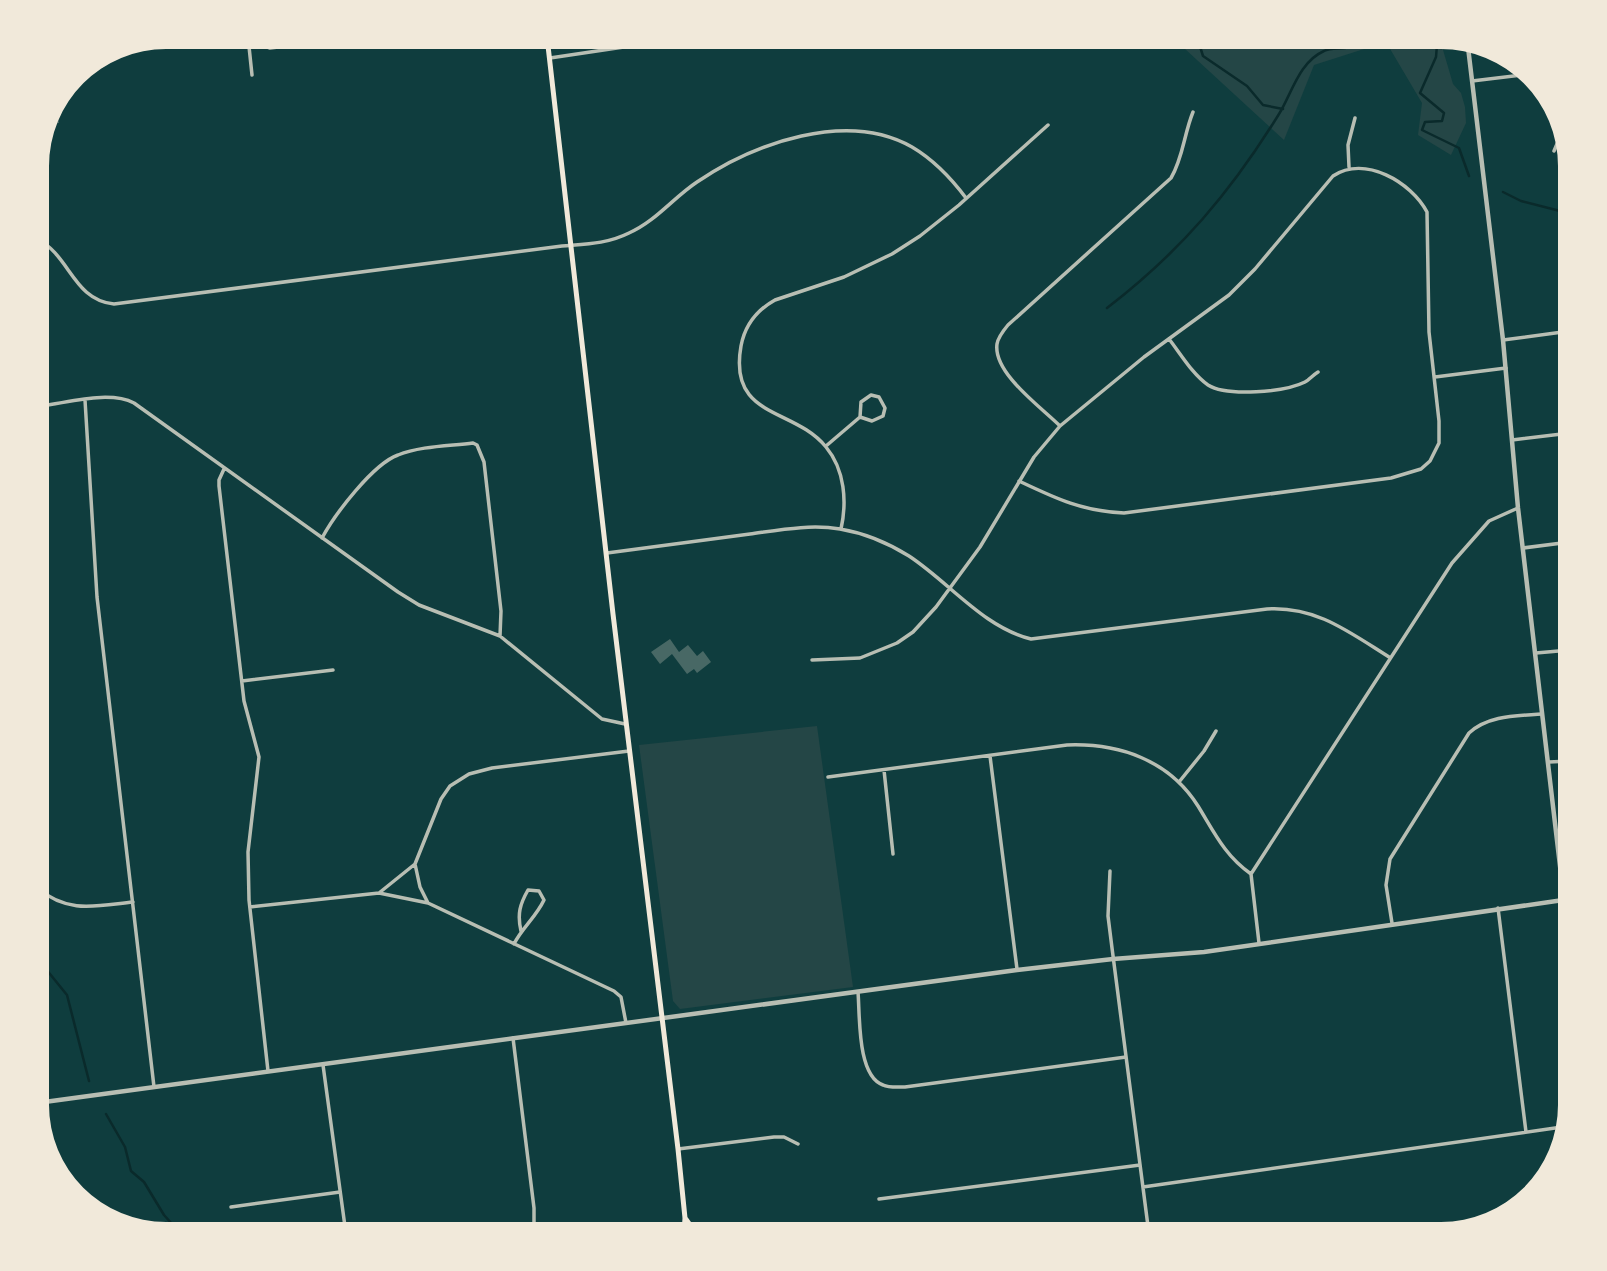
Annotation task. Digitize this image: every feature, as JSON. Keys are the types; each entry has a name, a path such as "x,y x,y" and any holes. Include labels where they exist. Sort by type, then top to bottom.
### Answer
{"main road":[{"path":"549,49 685,1222"},
{"path":"685,1217 686,1222"}],"street":[{"path":"249,49 252,75"},
{"path":"550,58 610,49"},
{"path":"1469,52 1503,340 1518,508 1558,830"},
{"path":"1472,81 1515,76"},
{"path":"1060,426 1004,371 998,358 997,345 1000,335 1171,178 1193,112"},
{"path":"1349,167 1348,145 1355,118"},
{"path":"841,529 844,489 839,470 825,446 810,433 764,409 749,394 742,381 739,359 748,325 766,305 775,300 844,277 892,254 939,222 1048,125"},
{"path":"49,246 83,291 92,298 114,304 571,245 585,246 631,233 649,222 694,184 743,154 790,139 827,132 869,132 900,141 933,162 966,198"},
{"path":"812,660 860,658 897,643 913,632 928,617 980,547 1019,481 1034,457 1060,426 1168,338 1236,289 1333,176 1349,167 1367,168 1382,174 1420,199 1427,212 1427,295 1440,432 1436,451 1421,469 1391,478 1142,511 1111,512 1073,506 1019,481"},
{"path":"1503,340 1558,333"},
{"path":"1168,338 1204,382 1222,390 1249,392 1297,385 1318,372"},
{"path":"1434,377 1506,368"},
{"path":"875,395 883,400 885,412 880,419 872,421 860,417 859,407 863,399 875,395"},
{"path":"49,405 113,397 125,399 369,573 419,605 500,636 602,719 627,724"},
{"path":"85,400 97,597 154,1087"},
{"path":"825,446 860,417"},
{"path":"1512,440 1558,434"},
{"path":"322,538 340,511 378,466 388,459 411,451 473,443 477,445 484,463 501,611 500,636"},
{"path":"225,469 219,486 244,701 259,757 248,852 250,907 268,1071"},
{"path":"1259,943 1251,874 1429,595 1465,546 1489,521 1518,508"},
{"path":"607,553 802,528 841,529 896,548 999,626 1031,639 1290,608 1327,620 1389,657"},
{"path":"1523,548 1558,544"},
{"path":"1536,653 1558,651"},
{"path":"242,681 333,670"},
{"path":"1392,923 1386,885 1390,859 1469,733 1483,722 1542,714"},
{"path":"1179,782 1216,731"},
{"path":"828,777 1067,745 1101,745 1128,751 1179,782 1196,802 1228,854 1251,874"},
{"path":"379,893 415,864 440,799 461,778 480,770 631,751"},
{"path":"990,756 1017,970"},
{"path":"1549,762 1558,762"},
{"path":"884,770 893,854"},
{"path":"415,864 420,887 428,903"},
{"path":"1110,871 1108,916 1147,1222"},
{"path":"514,944 544,900 539,891 528,890 521,901 521,931"},
{"path":"250,907 379,893 428,903 614,991 621,997 626,1023"},
{"path":"49,897 71,906 88,907 132,902"},
{"path":"49,1101 1017,970 1113,958 1204,952 1558,900"},
{"path":"1498,908 1526,1132"},
{"path":"858,992 864,1063 871,1078 883,1086 905,1087 1126,1057"},
{"path":"513,1038 534,1222"},
{"path":"323,1065 344,1222"},
{"path":"1143,1187 1556,1128"},
{"path":"678,1149 774,1137 784,1137 799,1144"},
{"path":"879,1199 1140,1165"},
{"path":"231,1207 340,1192"}],"shaded area":[{"path":"1185,49 1364,49 1314,65 1284,140"},
{"path":"1390,49 1443,49 1453,84 1461,93 1465,107 1466,123 1451,155 1418,135 1422,103"},
{"path":"817,726 853,987 680,1009 673,1001 639,745"}],"building":[{"path":"670,639 679,652 688,645 697,656 703,651 711,662 697,673 694,669 687,674 672,654 660,664 651,652"}],"waterway":[{"path":"1201,49 1203,56 1247,86 1263,105 1283,109"},
{"path":"1107,308 1181,243 1223,195 1261,142 1302,70 1315,56 1334,49"},
{"path":"1437,49 1436,57 1420,93 1444,113 1442,121 1425,122 1422,130 1459,148 1469,176"},
{"path":"1503,192 1521,201 1558,210"},
{"path":"49,973 67,995 89,1081"},
{"path":"106,1114 125,1147 131,1171 144,1182 170,1222"}]}
